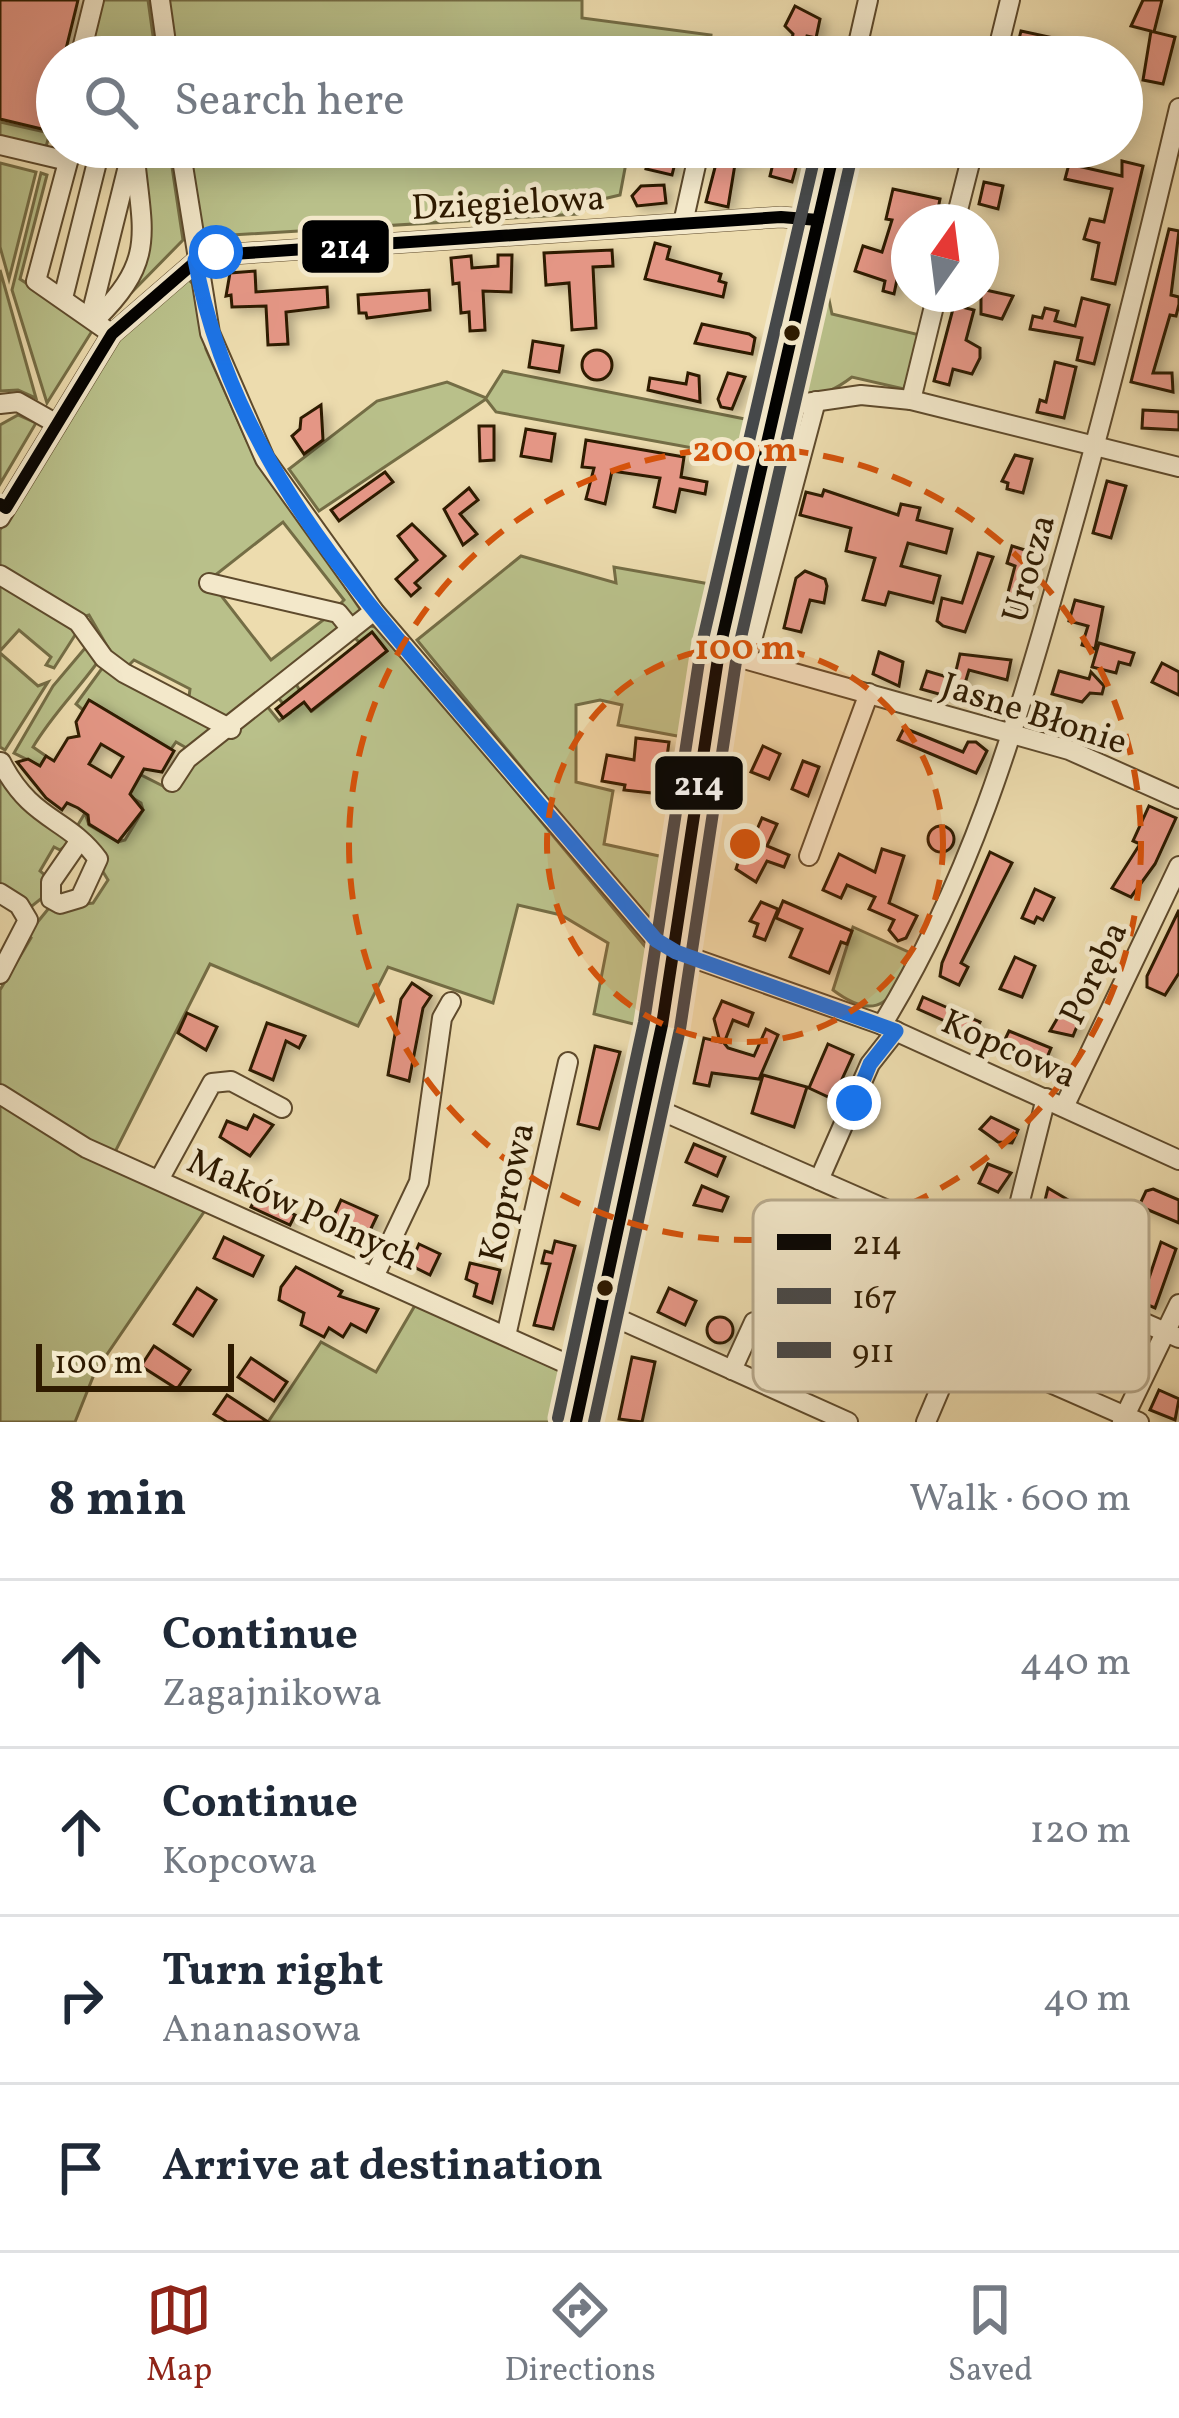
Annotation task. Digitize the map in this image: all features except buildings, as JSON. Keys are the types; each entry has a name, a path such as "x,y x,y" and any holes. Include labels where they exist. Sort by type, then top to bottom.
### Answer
{"street":[{"path":"85,36 94,0"},
{"path":"160,0 165,36"},
{"path":"860,36 868,0"},
{"path":"1001,36 1010,0"},
{"name":"Urocza","path":"819,1180 977,841 1014,733 1173,158 1179,108"},
{"path":"0,145 36,150"},
{"path":"60,168 36,281 112,334"},
{"path":"63,298 92,168"},
{"path":"93,317 128,168"},
{"path":"93,317 123,292 142,257 136,168"},
{"path":"183,168 195,260 217,354 265,460 374,611 656,940 676,952"},
{"path":"683,223 695,168"},
{"path":"576,1422 676,952 719,652 830,168"},
{"path":"960,204 969,168"},
{"name":"Dzięgielowa","path":"195,260 223,251 795,216 818,220"},
{"path":"2,510 112,334 195,260"},
{"path":"911,400 933,312"},
{"path":"776,402 862,395 911,400 1179,467"},
{"path":"747,659 816,401"},
{"path":"0,418 9,403 57,424"},
{"path":"744,541 774,548"},
{"path":"0,575 78,622 104,658 124,673 231,729"},
{"path":"209,583 338,613 351,629"},
{"path":"172,782 187,759 231,729 374,611"},
{"name":"Jasne Błonie","path":"719,652 1069,750 1179,800"},
{"path":"808,856 868,693"},
{"path":"0,974 22,939 27,914 51,899 71,904 97,869 98,859 30,807 1,762"},
{"path":"51,899 51,881 78,843"},
{"name":"Poręba","path":"1021,1200 1055,1102 1179,866"},
{"path":"0,893 27,914"},
{"name":"Kopcowa","path":"676,952 889,1028 1179,1160"},
{"path":"374,1277 419,1182 442,1018 451,1002"},
{"name":"Koprowa","path":"506,1336 568,1062"},
{"path":"159,1180 212,1083 231,1081 281,1108"},
{"name":"Maków Polnych","path":"0,1094 86,1148 587,1373"},
{"path":"646,1104 864,1200"},
{"path":"1149,1381 1173,1335 1179,1304"},
{"path":"601,1311 753,1379"},
{"path":"732,1370 753,1324"},
{"path":"781,1392 848,1422"},
{"name":"Poręba","path":"926,1422 938,1392"},
{"path":"1067,1392 1129,1420 1143,1392"}],"green space":[{"path":"97,0 148,0 153,36 88,36"},
{"path":"166,0 582,0 582,18 711,35 711,36 171,36"},
{"path":"0,122 36,130 36,145 0,139"},
{"path":"0,163 36,172 9,279 0,247"},
{"path":"123,168 172,168 183,240 131,293 147,251 146,219"},
{"path":"189,168 625,168 620,195 599,200 578,214 199,237"},
{"path":"41,173 47,175 20,279 94,328 47,403 12,290"},
{"path":"0,270 36,398 18,390 0,391"},
{"path":"188,279 194,285 206,349 247,441 362,612 353,619 340,604 344,600 283,522 209,580 271,660 331,614 340,629 233,720 189,697 190,689 134,660 129,665 114,658 89,615 82,617 0,570 0,530 109,349"},
{"path":"817,281 826,285 832,314 920,335 904,389 852,377 815,395 791,391 810,345 811,296"},
{"path":"503,371 760,422 753,459 496,412 486,399 319,511 289,469 377,401 447,382 486,398"},
{"path":"18,415 36,423 0,484 0,425"},
{"path":"521,556 616,583 614,567 721,586 688,738 618,725 622,705 600,700 576,705 576,782 613,791 604,844 673,859 665,926 654,929 417,640"},
{"path":"0,582 77,632 54,668 46,665 51,657 19,630 0,651"},
{"path":"366,625 380,628 648,950 653,969 641,1026 594,1014 608,943 561,915 518,905 493,1003 388,967 358,1026 210,964 114,1154 0,1088 0,990 31,938 27,935 49,908 93,903 108,880 76,828 85,813 89,825 118,842 125,840 143,810 141,803 113,786 141,775 165,787 266,705 279,721 290,713 277,696 296,684 312,711 387,651 372,632 359,642 354,637"},
{"path":"86,647 97,663 33,747 46,756 40,766 14,753 53,686"},
{"path":"0,653 38,686 48,682 5,750 0,747"},
{"path":"103,667 213,729 190,750 176,742 171,749 90,701 83,710 76,704"},
{"path":"0,765 71,842 60,850 54,847 40,871 46,876 42,898 32,906 0,888"},
{"path":"853,927 913,954 892,993 875,1006 850,1001 833,990"},
{"path":"0,1099 206,1209 95,1372 75,1422 0,1422"},
{"path":"417,1302 572,1377 563,1422 268,1422 321,1342 376,1372"}],"transit line":[{"name":"911","path":"558,1418 644,1022 701,648 812,168"},
{"name":"214","path":"576,1422 662,1025 719,652 830,168"},
{"name":"167","path":"594,1422 680,1029 737,655 849,168"},
{"name":"214","path":"0,504 6,508 112,334 202,256 781,217 818,220"}],"route":[{"path":"216,252 195,260 210,333 265,460 298,510 374,611 656,940 676,952 896,1031 870,1064 854,1103"}]}
